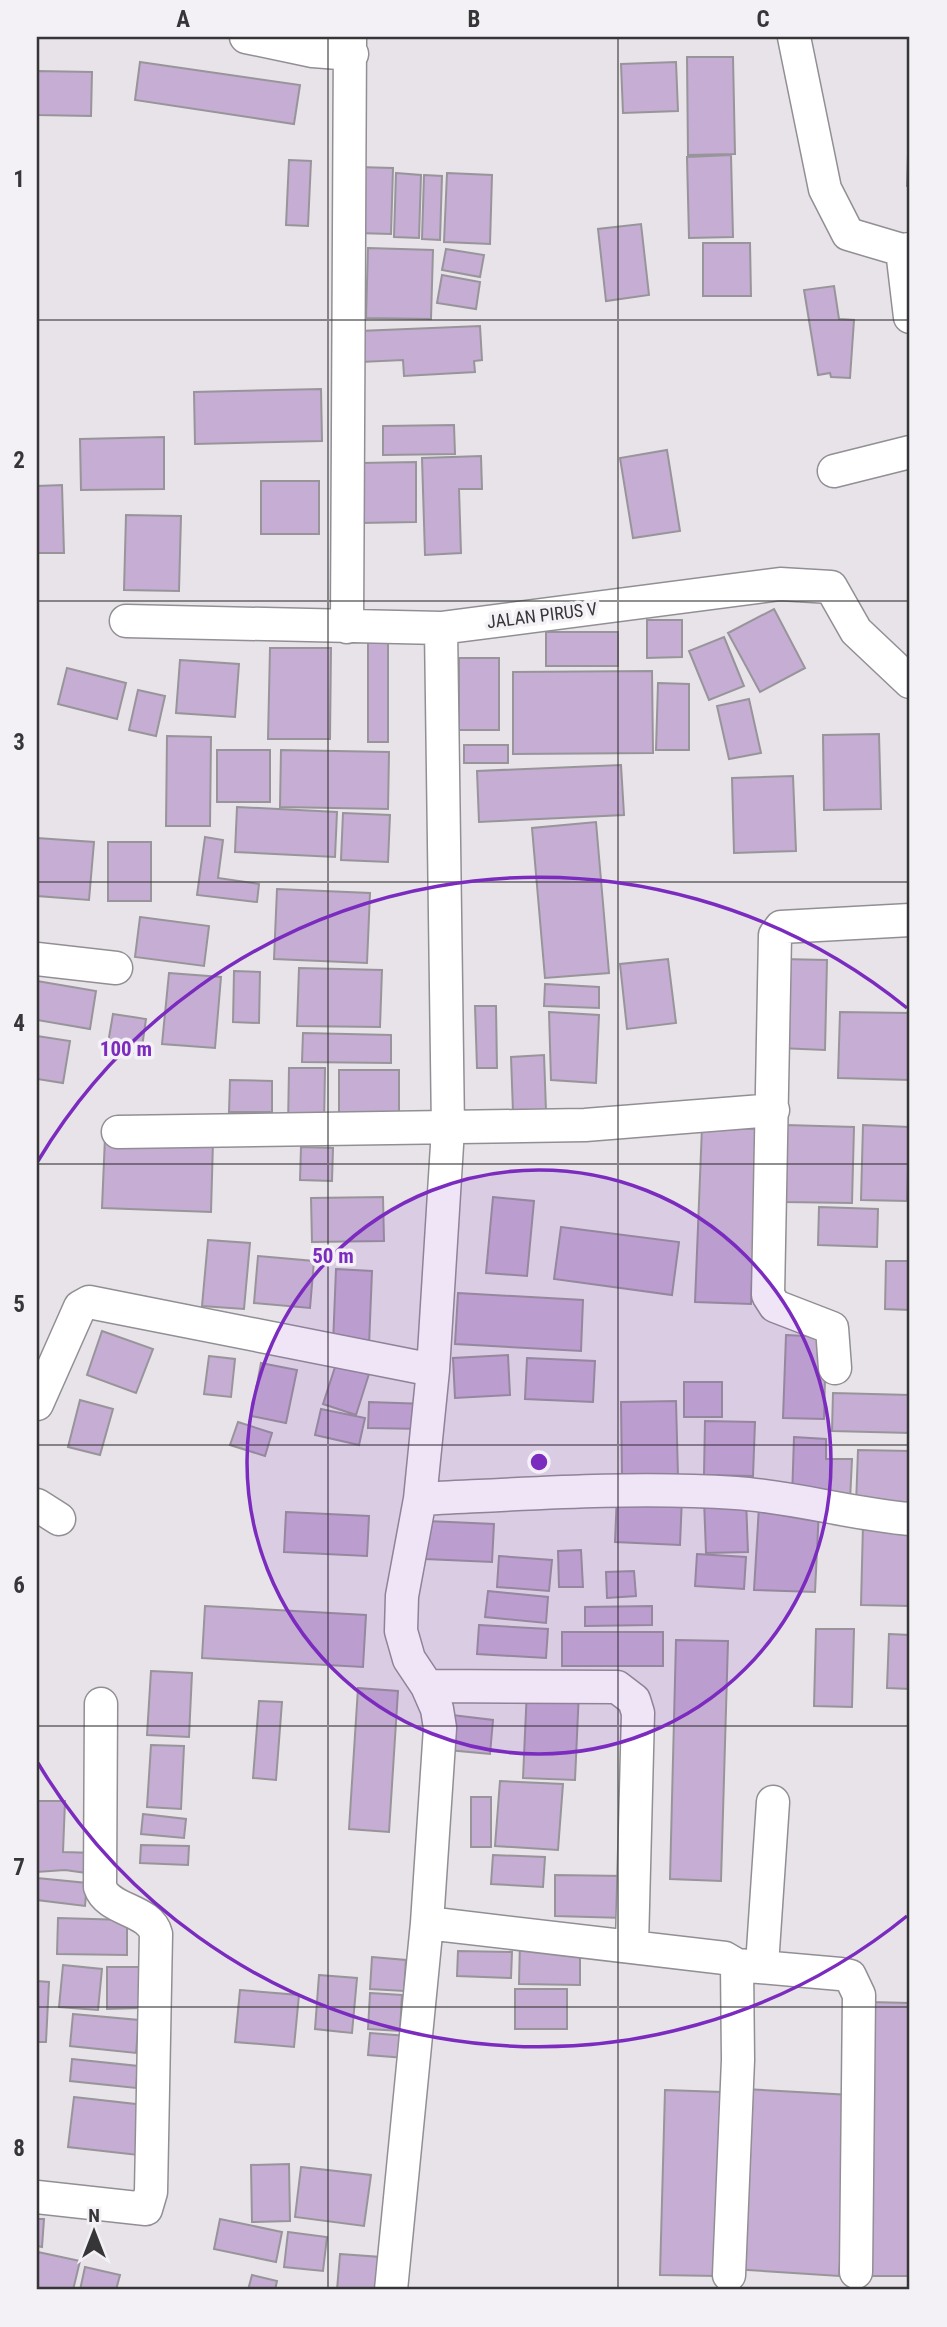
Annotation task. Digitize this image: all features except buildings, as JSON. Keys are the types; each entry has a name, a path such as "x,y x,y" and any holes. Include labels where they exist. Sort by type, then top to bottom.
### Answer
{"street":[{"path":"246,37 271,44 351,46 347,627"},
{"path":"794,37 825,189 848,234 906,249 910,317"},
{"path":"834,471 910,452"},
{"name":"JALAN PIRUS V","path":"126,621 441,628 780,584 821,584 831,587 856,631 910,682"},
{"path":"390,2290 427,1923 440,1728 427,1686 409,1659 401,1631 402,1596 420,1499 433,1370 448,1129 441,628"},
{"path":"835,1368 832,1328 775,1306 768,1295 776,931 780,928 910,920"},
{"path":"37,959 116,968"},
{"path":"118,1132 585,1125 773,1110"},
{"path":"37,1404 80,1307 89,1302 433,1370"},
{"path":"420,1499 547,1492 676,1490 740,1494 869,1516 910,1519"},
{"path":"427,1686 617,1688 634,1700 638,1713 632,1945"},
{"path":"37,2197 145,2209 151,2192 156,1934 149,1922 108,1898 100,1887 101,1704"},
{"path":"729,2275 738,2060 774,1802"},
{"path":"427,1923 632,1945 725,1958 750,1965 850,1976 859,1995 856,2272"}]}
